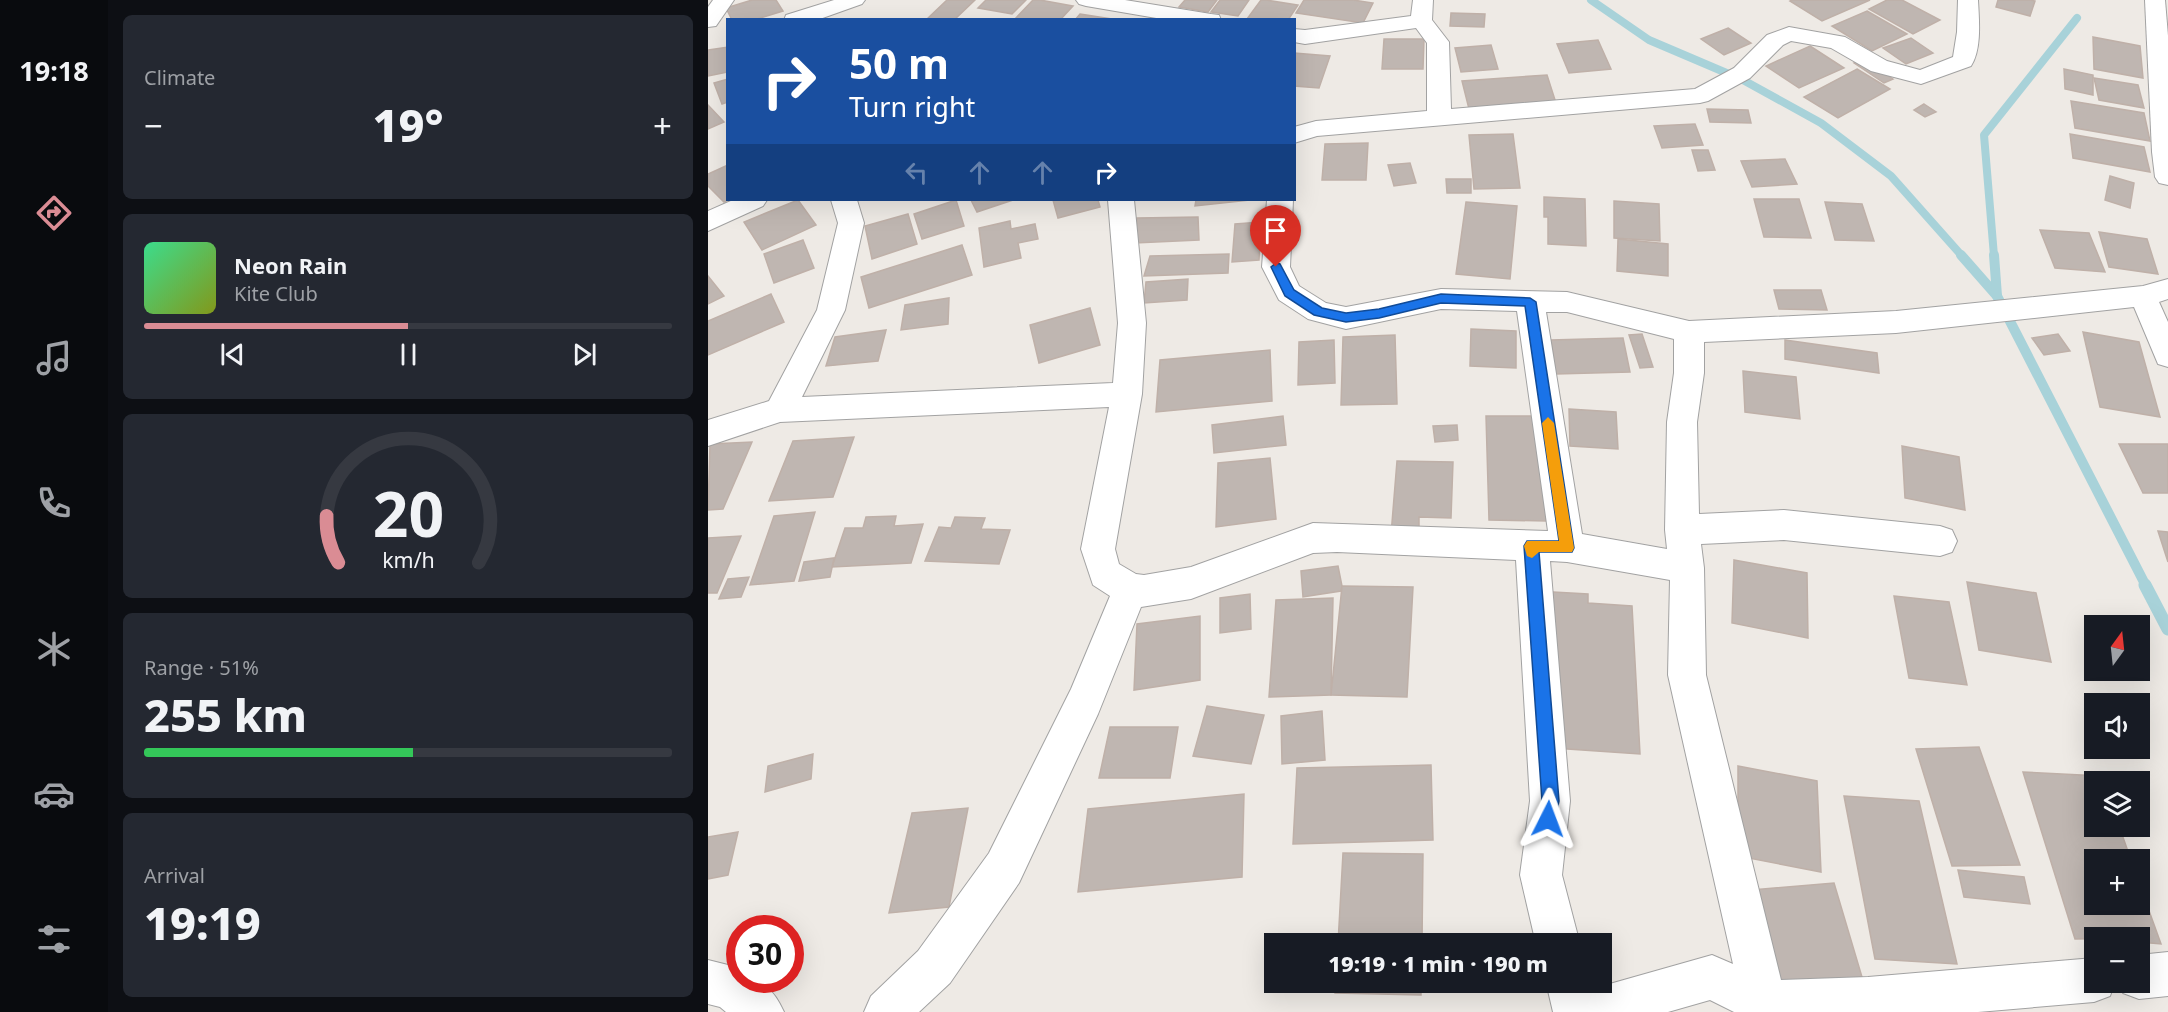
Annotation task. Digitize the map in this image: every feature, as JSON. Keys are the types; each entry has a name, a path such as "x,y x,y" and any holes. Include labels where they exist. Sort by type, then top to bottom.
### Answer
{"street":[{"path":"708,21 724,0"},
{"path":"800,18 855,0"},
{"path":"1296,134 1316,129 1700,96 1742,73 1774,40 1789,34 1837,42 1879,66 1921,77 1963,61 1968,32 1966,0"},
{"path":"2155,0 2164,152 2168,177"},
{"path":"1083,3 1196,18"},
{"path":"1296,35 1305,37 1422,11 1438,42 1439,118"},
{"path":"708,33 726,33"},
{"path":"708,222 752,201"},
{"path":"780,410 831,310 851,223 844,201"},
{"path":"1121,201 1132,323 1127,394 1098,549 1105,574 1130,589 1144,591 1191,583 1313,538 1549,547 1687,568"},
{"path":"1280,201 1276,267 1289,293 1318,312 1346,318 1441,299 1568,302 1689,332 1896,322 2156,292 2168,356"},
{"path":"1530,302 1549,547 1550,801 1541,875 1555,933"},
{"path":"1689,332 1689,373 1682,422 1682,530 1687,568 1687,675 1764,1007"},
{"path":"708,433 780,410 1127,394"},
{"path":"1682,530 1784,525 1940,541"},
{"path":"887,1012 934,967 1004,868 1085,701 1130,589"},
{"path":"2150,976 2168,974"},
{"path":"1591,1012 1712,977 1764,1007 2084,981"},
{"path":"708,982 731,987 761,1012"},
{"path":"1571,993 1576,1012"}],"building":[{"path":"752,0 776,0 783,11 760,18 731,18 726,8"},
{"path":"947,0 975,0 956,18 928,18"},
{"path":"986,0 1026,0 1012,14 978,8"},
{"path":"1033,0 1073,6 1062,18 1016,18"},
{"path":"1185,0 1217,0 1208,12 1179,7"},
{"path":"1220,0 1249,0 1238,16 1211,12"},
{"path":"1261,0 1298,5 1289,18 1248,18"},
{"path":"1304,0 1353,0 1373,3 1363,23 1296,13"},
{"path":"1870,0 1822,21 1790,1"},
{"path":"1887,0 1902,0 1940,20 1913,34 1869,9"},
{"path":"1998,0 2035,1 2030,16 1996,7"},
{"path":"1867,11 1907,34 1872,51 1832,26"},
{"path":"1451,13 1485,14 1484,27 1450,26"},
{"path":"1080,14 1106,18 1077,18"},
{"path":"1728,28 1751,43 1724,55 1701,39"},
{"path":"2093,37 2140,46 2143,78 2094,69"},
{"path":"1911,38 1933,53 1906,64 1883,48"},
{"path":"1384,39 1424,39 1423,69 1382,69"},
{"path":"1598,40 1611,69 1569,73 1557,44"},
{"path":"1491,45 1498,69 1461,72 1455,48"},
{"path":"1810,46 1844,68 1799,88 1766,66"},
{"path":"726,47 726,72 708,76 708,50"},
{"path":"1296,53 1330,56 1319,88 1296,86"},
{"path":"1863,59 1893,79 1884,83 1854,63"},
{"path":"1857,69 1890,89 1838,118 1804,97"},
{"path":"2064,69 2093,75 2093,95 2065,89"},
{"path":"1547,75 1556,103 1469,109 1462,81"},
{"path":"2094,78 2138,85 2144,108 2099,100"},
{"path":"726,80 726,103 722,104 714,83"},
{"path":"2071,101 2144,113 2150,141 2075,128"},
{"path":"1924,104 1936,112 1925,117 1914,110"},
{"path":"708,105 724,122 708,129"},
{"path":"1707,109 1748,110 1751,123 1710,122"},
{"path":"1695,124 1703,145 1662,148 1654,126"},
{"path":"1513,134 1520,188 1474,189 1469,135"},
{"path":"2070,134 2144,147 2150,172 2073,158"},
{"path":"1368,143 1366,180 1322,180 1325,144"},
{"path":"1692,150 1708,150 1715,170 1698,171"},
{"path":"1785,159 1797,184 1752,187 1741,161"},
{"path":"1410,163 1416,183 1394,186 1388,165"},
{"path":"726,166 726,201 724,202 708,186 708,174"},
{"path":"2110,176 2134,183 2130,208 2105,200"},
{"path":"1446,179 1471,179 1471,193 1447,193"},
{"path":"1544,197 1585,199 1586,246 1548,244 1548,217 1544,217"},
{"path":"1754,199 1799,199 1811,238 1764,237"},
{"path":"799,201 816,225 762,250 744,222"},
{"path":"956,201 964,226 922,239 914,214"},
{"path":"972,201 1010,201 977,212"},
{"path":"1053,201 1098,201 1100,207 1058,218"},
{"path":"1196,201 1241,201 1195,206"},
{"path":"1614,201 1659,204 1660,241 1614,238"},
{"path":"1466,202 1517,206 1510,279 1456,274"},
{"path":"1825,202 1862,204 1874,241 1835,240"},
{"path":"908,214 917,244 872,259 865,226"},
{"path":"1198,217 1199,240 1135,243 1137,218"},
{"path":"1010,221 1011,229 1035,224 1038,239 1018,243 1021,258 984,267 979,228"},
{"path":"1261,222 1259,260 1232,262 1235,224"},
{"path":"2040,230 2089,233 2105,272 2055,268"},
{"path":"2099,232 2147,239 2158,274 2109,267"},
{"path":"1618,239 1668,244 1668,276 1617,271"},
{"path":"803,240 814,268 774,283 764,254"},
{"path":"962,245 972,275 869,308 861,277"},
{"path":"1229,254 1228,273 1144,276 1150,256"},
{"path":"708,276 724,296 708,304"},
{"path":"1188,279 1187,300 1144,303 1146,282"},
{"path":"1774,290 1821,290 1827,310 1779,309"},
{"path":"771,294 784,322 708,355 708,321"},
{"path":"949,298 948,324 901,330 905,305"},
{"path":"1090,308 1100,345 1039,363 1030,325"},
{"path":"1471,329 1516,331 1516,368 1470,366"},
{"path":"886,330 878,361 826,366 835,337"},
{"path":"2083,332 2139,342 2160,417 2100,407"},
{"path":"1642,334 1653,367 1640,368 1629,335"},
{"path":"2058,334 2070,351 2044,355 2032,338"},
{"path":"1395,335 1397,404 1341,405 1343,337"},
{"path":"1623,338 1630,372 1556,374 1551,340"},
{"path":"1334,340 1335,383 1298,385 1299,342"},
{"path":"1785,340 1877,353 1879,373 1785,359"},
{"path":"1270,350 1272,401 1156,412 1160,360"},
{"path":"1743,371 1796,377 1800,419 1745,412"},
{"path":"1569,409 1616,412 1618,449 1570,446"},
{"path":"1283,416 1286,445 1214,453 1212,425"},
{"path":"1486,416 1539,416 1546,521 1489,520"},
{"path":"1457,425 1458,440 1435,442 1433,426"},
{"path":"854,437 833,497 769,501 793,441"},
{"path":"752,442 723,509 708,510 710,444"},
{"path":"2119,444 2168,444 2168,493 2143,493"},
{"path":"1902,446 1959,457 1965,510 1905,498"},
{"path":"1270,458 1276,519 1216,527 1218,463"},
{"path":"1397,461 1453,462 1451,518 1419,517 1419,536 1391,535"},
{"path":"815,512 794,581 750,585 774,516"},
{"path":"896,516 894,526 923,524 911,563 832,567 845,528 863,528 866,517"},
{"path":"955,517 985,518 981,529 1010,530 999,564 925,561 939,527 951,528"},
{"path":"2158,531 2168,532 2168,562"},
{"path":"741,536 717,593 708,593 708,538"},
{"path":"834,558 830,577 799,581 804,562"},
{"path":"1734,560 1807,573 1808,638 1732,623"},
{"path":"1338,566 1341,591 1303,597 1301,571"},
{"path":"749,577 741,597 719,599 728,579"},
{"path":"1967,582 2036,593 2051,662 1979,650"},
{"path":"1342,586 1413,587 1407,697 1331,695"},
{"path":"1553,592 1588,594 1588,603 1632,606 1640,754 1553,748"},
{"path":"1250,594 1251,629 1220,633 1220,598"},
{"path":"1894,596 1949,602 1967,685 1909,678"},
{"path":"1333,598 1331,695 1269,697 1276,600"},
{"path":"1200,616 1200,680 1134,690 1137,624"},
{"path":"1207,706 1264,715 1251,764 1193,756"},
{"path":"1322,711 1325,760 1282,764 1281,716"},
{"path":"1110,727 1178,727 1170,778 1099,778"},
{"path":"1979,747 2020,865 1952,866 1916,749"},
{"path":"813,754 811,779 765,792 768,766"},
{"path":"1431,765 1433,840 1293,844 1297,768"},
{"path":"1738,766 1817,781 1821,872 1738,856"},
{"path":"2023,772 2084,775 2084,837 2123,837 2127,849 2084,849 2084,915 2150,914 2161,944 2150,943 2150,927 2084,927 2084,939 2075,939"},
{"path":"1244,794 1242,877 1078,892 1088,809"},
{"path":"1844,796 1919,801 1957,964 1875,959"},
{"path":"968,808 949,907 889,913 912,813"},
{"path":"738,832 728,875 708,879 708,837"},
{"path":"1343,853 1423,854 1422,933 1339,933"},
{"path":"1958,870 2024,877 2030,904 1964,897"},
{"path":"1834,883 1862,977 1775,985 1752,890"},
{"path":"1335,993 1421,993 1421,995"}],"waterway":[{"path":"1591,0 1649,40 1743,80 1821,123 1891,176 1962,256"},
{"path":"1994,256 1984,135 2077,18"},
{"path":"1961,255 1997,296"},
{"path":"1994,255 1997,296"},
{"path":"1997,296 2146,586"},
{"path":"2145,585 2168,629"}],"slow traffic":[{"path":"1532,551 1532,546 1567,548 1548,423"}],"route":[{"path":"1276,267 1289,293 1318,312 1346,318 1441,299 1530,302 1567,548 1532,546 1550,801 1548,819"}]}
